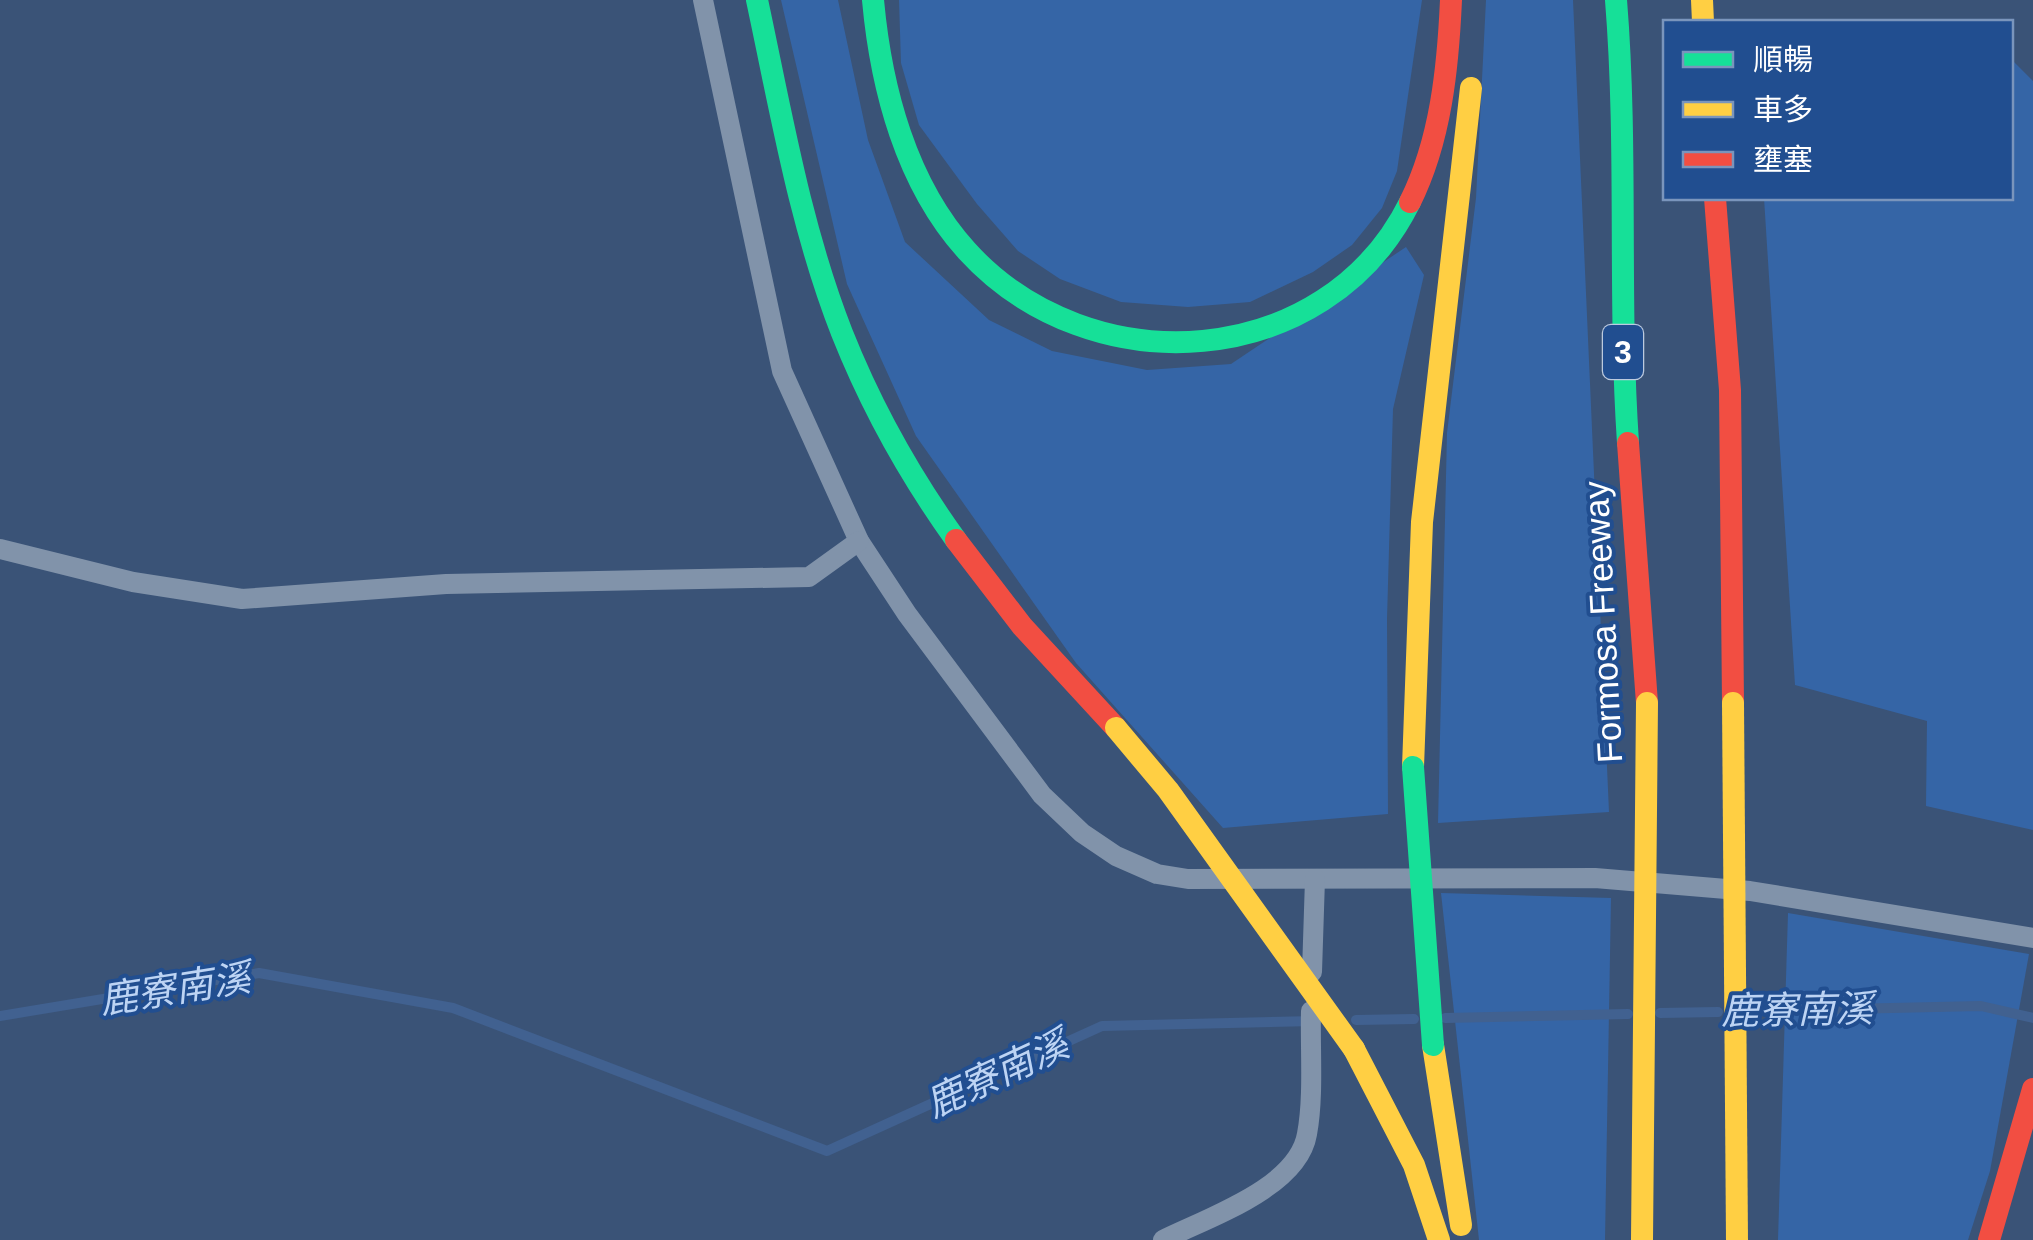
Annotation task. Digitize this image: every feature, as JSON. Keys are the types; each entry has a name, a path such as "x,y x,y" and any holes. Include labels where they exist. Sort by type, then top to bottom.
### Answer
{"highway":[{"path":"757,0 819,268 852,360 905,464 953,540 1059,670 1116,728 1168,790 1354,1049 1427,1192 1440,1240"},
{"path":"873,0 880,57 900,130 941,213 968,252 1018,294 1076,326 1141,342 1170,344 1229,341 1288,321 1341,288 1386,241 1420,180 1430,146 1451,0"},
{"name":"Formosa Freeway","path":"1616,0 1622,75 1622,369 1647,703 1642,1240"},
{"path":"1463,1240 1433,1045 1414,767 1421,528 1465,164 1472,65"},
{"path":"1715,200 1730,390 1737,1240"},
{"path":"1989,1240 2033,1089"}],"lane":[{"path":"704,0 782,371 860,541 908,614 1042,795 1082,833 1116,856 1157,874 1188,879 1614,880 1750,891 2033,938"},
{"path":"0,549 133,582 242,599 446,584 809,577 860,541"},
{"path":"1163,1240 1259,1192 1290,1171 1307,1137 1315,879"}],"shaded area":[{"path":"781,0 838,0 868,140 905,242 989,320 1052,351 1147,370 1231,364 1406,247 1424,275 1393,409 1387,619 1388,814 1223,828 1076,663 916,436 847,284"},
{"path":"899,0 1422,0 1397,171 1382,208 1352,245 1313,272 1250,302 1188,307 1121,302 1060,279 1018,251 977,204 919,125 901,63"},
{"path":"1486,0 1573,0 1609,812 1438,823 1447,433 1476,198"},
{"path":"2013,61 2033,81 2033,830 1926,806 1927,721 1795,685 1764,200 2013,200"},
{"path":"1441,893 1611,898 1605,1240 1479,1240"},
{"path":"1788,913 2029,954 1990,1171 1968,1240 1778,1240"}],"waterway":[{"name":"鹿寮南溪","path":"0,1016 259,973 453,1008 827,1151 1102,1026 1314,1021"},
{"name":"鹿寮南溪","path":"1750,1011 1981,1006 2033,1018"},
{"name":"鹿寮南溪","path":"1660,1013 1718,1012"},
{"name":"鹿寮南溪","path":"1445,1018 1628,1014"},
{"name":"鹿寮南溪","path":"1356,1020 1414,1019"}],"traffic: fast":[{"path":"757,0 803,210 827,293 893,440 956,540"},
{"path":"873,0 882,67 900,133 928,196 946,225 967,251 1018,295 1076,324 1139,340 1203,341 1265,328 1323,300 1372,258 1410,202"},
{"path":"1616,0 1628,443"},
{"path":"1413,767 1433,1045"}],"traffic: slow":[{"path":"1702,0 1703,20"},
{"path":"1413,767 1422,522 1471,88"},
{"path":"1642,1240 1647,703"},
{"path":"1733,703 1737,1240"},
{"path":"1116,728 1168,790 1354,1049"},
{"path":"1433,1045 1461,1225"},
{"path":"1354,1049 1414,1165 1439,1240"}],"traffic: jam":[{"path":"1410,202 1436,129 1451,0"},
{"path":"1715,200 1730,390 1733,703"},
{"path":"1628,443 1647,703"},
{"path":"956,540 1022,626 1116,728"},
{"path":"1989,1240 2033,1089"}]}
